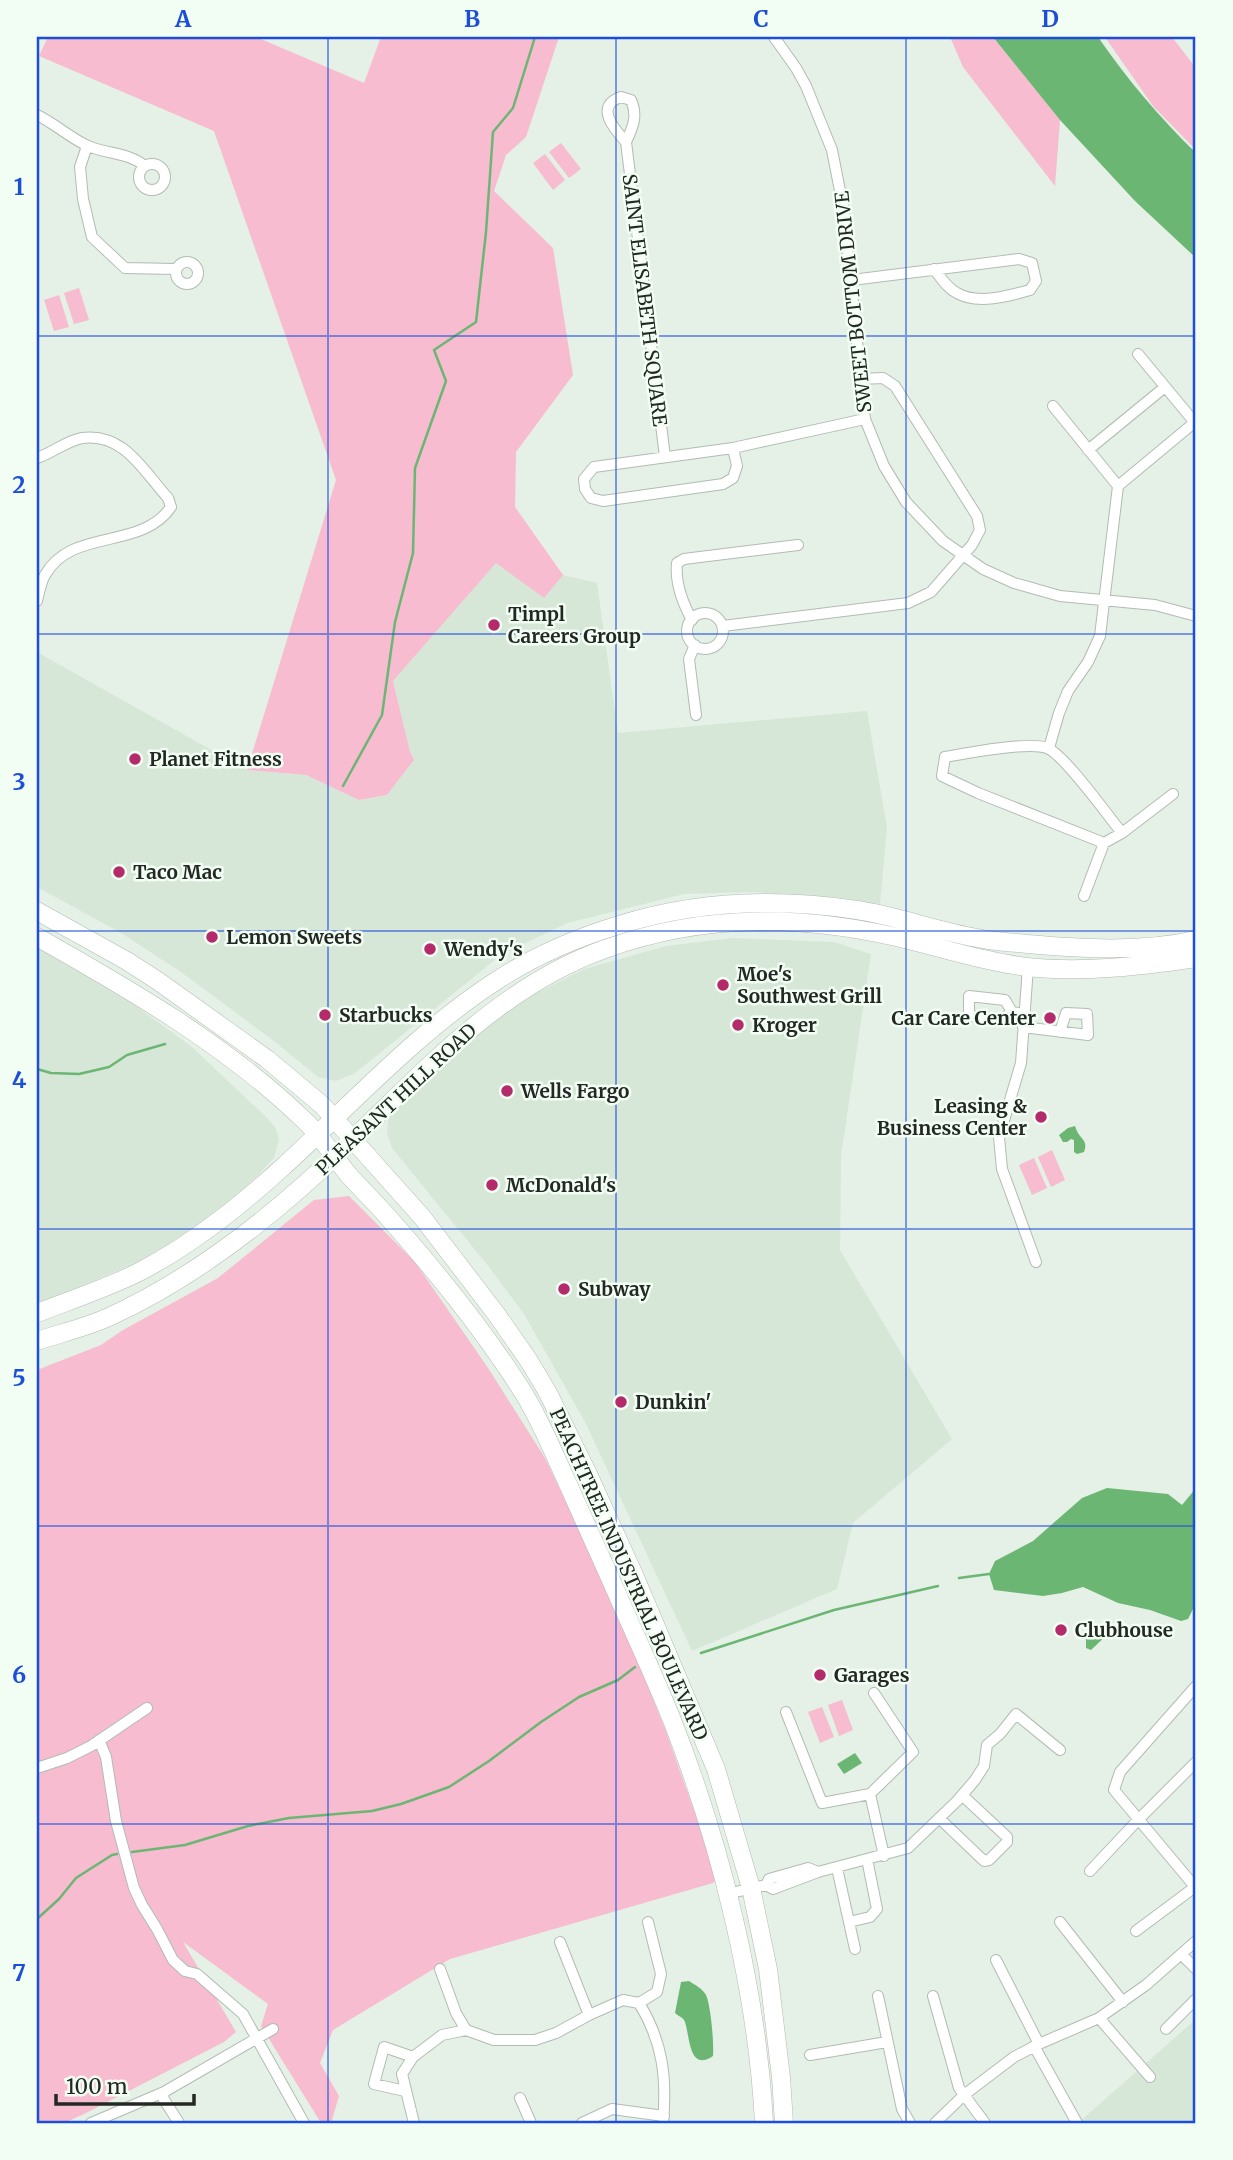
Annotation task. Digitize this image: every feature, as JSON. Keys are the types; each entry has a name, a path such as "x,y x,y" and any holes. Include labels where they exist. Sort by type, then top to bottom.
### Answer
{"highway":[{"name":"PLEASANT HILL ROAD","path":"37,1313 137,1273 181,1248 251,1195 433,1028 496,981 533,959 586,936 647,917 699,908 769,902 803,903 860,911 979,939 1075,948 1166,947 1196,940"},
{"name":"PEACHTREE INDUSTRIAL BOULEVARD","path":"37,911 127,961 200,1010 267,1059 335,1118 409,1200 439,1238 497,1315 548,1393 634,1575 716,1769 758,1886 784,2123"},
{"name":"PLEASANT HILL ROAD","path":"37,1341 108,1318 191,1272 236,1241 335,1157 451,1045 509,1000 553,973 602,950 647,936 754,920 824,923 1028,967 1088,968 1154,964 1196,958"},
{"name":"PEACHTREE INDUSTRIAL BOULEVARD","path":"37,937 114,981 197,1034 251,1075 308,1124 474,1321 536,1414 672,1720 709,1825 727,1894 759,2057 764,2123"},
{"path":"1028,967 1055,959 1150,957 1166,947"}],"street":[{"name":"SWEET BOTTOM DRIVE","path":"774,37 806,86 832,150 842,195 865,419 884,466 906,502 943,541 983,569 1014,583 1060,596 1155,606 1196,616"},
{"path":"37,115 87,146 114,153 145,166"},
{"name":"SAINT ELISABETH SQUARE","path":"626,142 665,457"},
{"path":"87,146 80,167 83,199 92,237 125,268 176,269"},
{"path":"852,280 934,269 1019,259 1032,263 1036,281 1030,290 1021,293 1003,297 969,297 958,294 945,284 934,269"},
{"path":"1049,748 1068,691 1096,648 1100,636 1118,486 1196,423 1138,354"},
{"path":"723,626 908,603 931,592 964,556 980,530 977,516 895,386 883,378 860,379"},
{"path":"1088,450 1165,387"},
{"path":"1053,406 1118,486"},
{"path":"733,448 737,466 733,478 723,484 603,501 591,498 585,489 584,479 594,467 733,448 865,419"},
{"path":"37,458 81,438 114,442 130,452 168,498 171,507 164,517 137,533 94,541 75,548 56,560 44,576 37,601"},
{"path":"691,620 682,601 677,563 684,559 798,545"},
{"path":"706,613 717,617 723,626 722,638 718,643 707,648 691,641 688,630 691,620 696,616 706,613"},
{"path":"695,645 689,659 696,715"},
{"path":"1104,843 942,776 945,757 1017,747 1049,748 1063,761 1122,833"},
{"path":"1084,897 1104,843 1122,833 1173,794"},
{"path":"1028,967 1021,1063 999,1137 1002,1169 1036,1262"},
{"path":"1012,1012 1024,1014"},
{"path":"1023,1027 1060,1032 1088,1035 1087,1014 1066,1013 1060,1032"},
{"path":"1136,1931 1196,1887 1114,1790 1120,1772 1196,1686"},
{"path":"786,1712 822,1803 870,1794 913,1752 874,1693"},
{"path":"37,1768 67,1758 146,1708"},
{"path":"727,1894 808,1868 818,1872 908,1848 962,1795 984,1766 987,1745 1016,1714 1060,1750"},
{"path":"99,1740 106,1757 116,1821 134,1888 142,1905 173,1960 185,1971 197,1974 243,2014 304,2123"},
{"path":"1090,1871 1196,1762"},
{"path":"870,1794 884,1856"},
{"path":"939,1818 984,1861 989,1860 1007,1842 1007,1837 962,1795"},
{"path":"849,1922 870,1917 877,1909 867,1859"},
{"path":"837,1868 855,1949"},
{"path":"414,2123 402,2074 413,2057 442,2035 466,2030 494,2040 535,2039 556,2033 623,2000 639,2003 657,1992 661,1974 648,1922"},
{"path":"1060,1922 1123,2002"},
{"path":"935,2123 964,2095 1014,2057 1099,2018 1123,2002 1196,1941"},
{"path":"560,1942 589,2015"},
{"path":"1181,1954 1196,1969"},
{"path":"996,1960 1077,2123"},
{"path":"440,1969 456,2013 466,2030"},
{"path":"878,1996 902,2109 910,2123"},
{"path":"933,1996 956,2079 964,2095 985,2123"},
{"path":"1166,2029 1196,1999"},
{"path":"582,2123 612,2109 664,2120 660,2046 639,2003"},
{"path":"1099,2018 1150,2077"},
{"path":"91,2123 164,2092 273,2029"},
{"path":"810,2055 887,2042"},
{"path":"405,2091 374,2084 384,2047 413,2057"},
{"path":"164,2092 163,2098 179,2123"},
{"path":"520,2098 531,2123"}],"shaded area":[{"path":"48,37 256,37 364,83 381,37 559,37 526,137 506,155 494,191 553,248 573,375 516,452 515,507 563,575 544,598 496,563 393,681 414,760 387,795 359,800 306,775 247,770 336,480 214,131 39,56"},
{"path":"950,37 993,37 1060,120 1055,186 963,67"},
{"path":"993,37 1098,37 1144,97 1196,153 1196,258 1135,201 1060,120"},
{"path":"1105,37 1172,37 1196,68 1196,150 1153,106"},
{"path":"561,143 581,169 569,178 549,152"},
{"path":"545,154 565,180 553,190 533,163"},
{"path":"79,288 89,320 74,324 64,293"},
{"path":"59,295 69,327 54,331 44,300"},
{"path":"496,562 544,598 563,575 597,583 618,733 867,711 887,828 880,904 756,892 684,894 567,923 501,955 354,1074 336,1081 318,1077 181,972 121,933 37,887 37,652 247,770 306,775 359,800 387,795 414,760 393,681"},
{"path":"733,938 834,942 871,954 841,1156 840,1250 952,1439 853,1523 837,1589 692,1651 585,1422 524,1314 392,1148 387,1133 388,1119 397,1107 475,1032 525,999 584,969 666,946"},
{"path":"37,945 91,973 192,1047 265,1116 275,1127 279,1139 274,1158 235,1199 154,1255 37,1304"},
{"path":"1075,1126 1085,1144 1084,1152 1077,1154 1074,1152 1074,1140 1063,1142 1059,1135"},
{"path":"1052,1150 1065,1180 1051,1187 1038,1157"},
{"path":"1034,1158 1047,1188 1032,1195 1019,1165"},
{"path":"349,1196 415,1262 488,1368 545,1458 618,1612 665,1729 718,1878 713,1883 450,1959 333,2030 320,2063 339,2096 331,2123 321,2123 261,2026 268,2004 183,1942 236,2032 224,2042 84,2114 64,2123 37,2123 37,1370 101,1345 218,1278 314,1200"},
{"path":"1107,1488 1168,1494 1182,1505 1196,1488 1196,1563 1193,1609 1188,1619 1181,1621 1118,1603 1083,1587 1043,1596 994,1590 989,1574 995,1561 1033,1541 1082,1498"},
{"path":"1099,1624 1104,1626 1108,1634 1091,1650 1086,1648 1086,1638 1093,1634"},
{"path":"842,1700 853,1730 839,1736 828,1705"},
{"path":"822,1707 834,1737 820,1743 808,1712"},
{"path":"855,1753 862,1763 844,1774 837,1764"},
{"path":"689,1981 704,1993 708,2000 713,2056 705,2060 694,2055 684,2020 675,2013 681,1982"},
{"path":"1196,2019 1196,2123 1078,2123"}],"waterway":[{"path":"343,786 382,715 395,622 413,553 415,468 446,381 434,350 476,322 493,132 513,108 535,37"},
{"path":"37,1069 51,1073 79,1074 109,1067 127,1055 165,1044"},
{"path":"959,1578 989,1574"},
{"path":"701,1653 834,1610 938,1586"},
{"path":"132,1852 185,1845 248,1826 289,1818 372,1811 449,1787 579,1697 618,1680 635,1667"},
{"path":"37,1919 59,1899 76,1878 117,1854"}],"place":[{"name":"Timpl Careers Group","path":"494,625"},
{"name":"Planet Fitness","path":"135,759"},
{"name":"Taco Mac","path":"119,872"},
{"name":"Lemon Sweets","path":"212,937"},
{"name":"Wendy's","path":"430,949"},
{"name":"Moe's Southwest Grill","path":"723,985"},
{"name":"Starbucks","path":"325,1015"},
{"name":"Car Care Center","path":"1050,1018"},
{"name":"Kroger","path":"738,1025"},
{"name":"Wells Fargo","path":"507,1091"},
{"name":"Leasing & Business Center","path":"1041,1117"},
{"name":"McDonald's","path":"492,1185"},
{"name":"Subway","path":"564,1289"},
{"name":"Dunkin'","path":"621,1402"},
{"name":"Clubhouse","path":"1061,1630"},
{"name":"Garages","path":"820,1675"}]}
